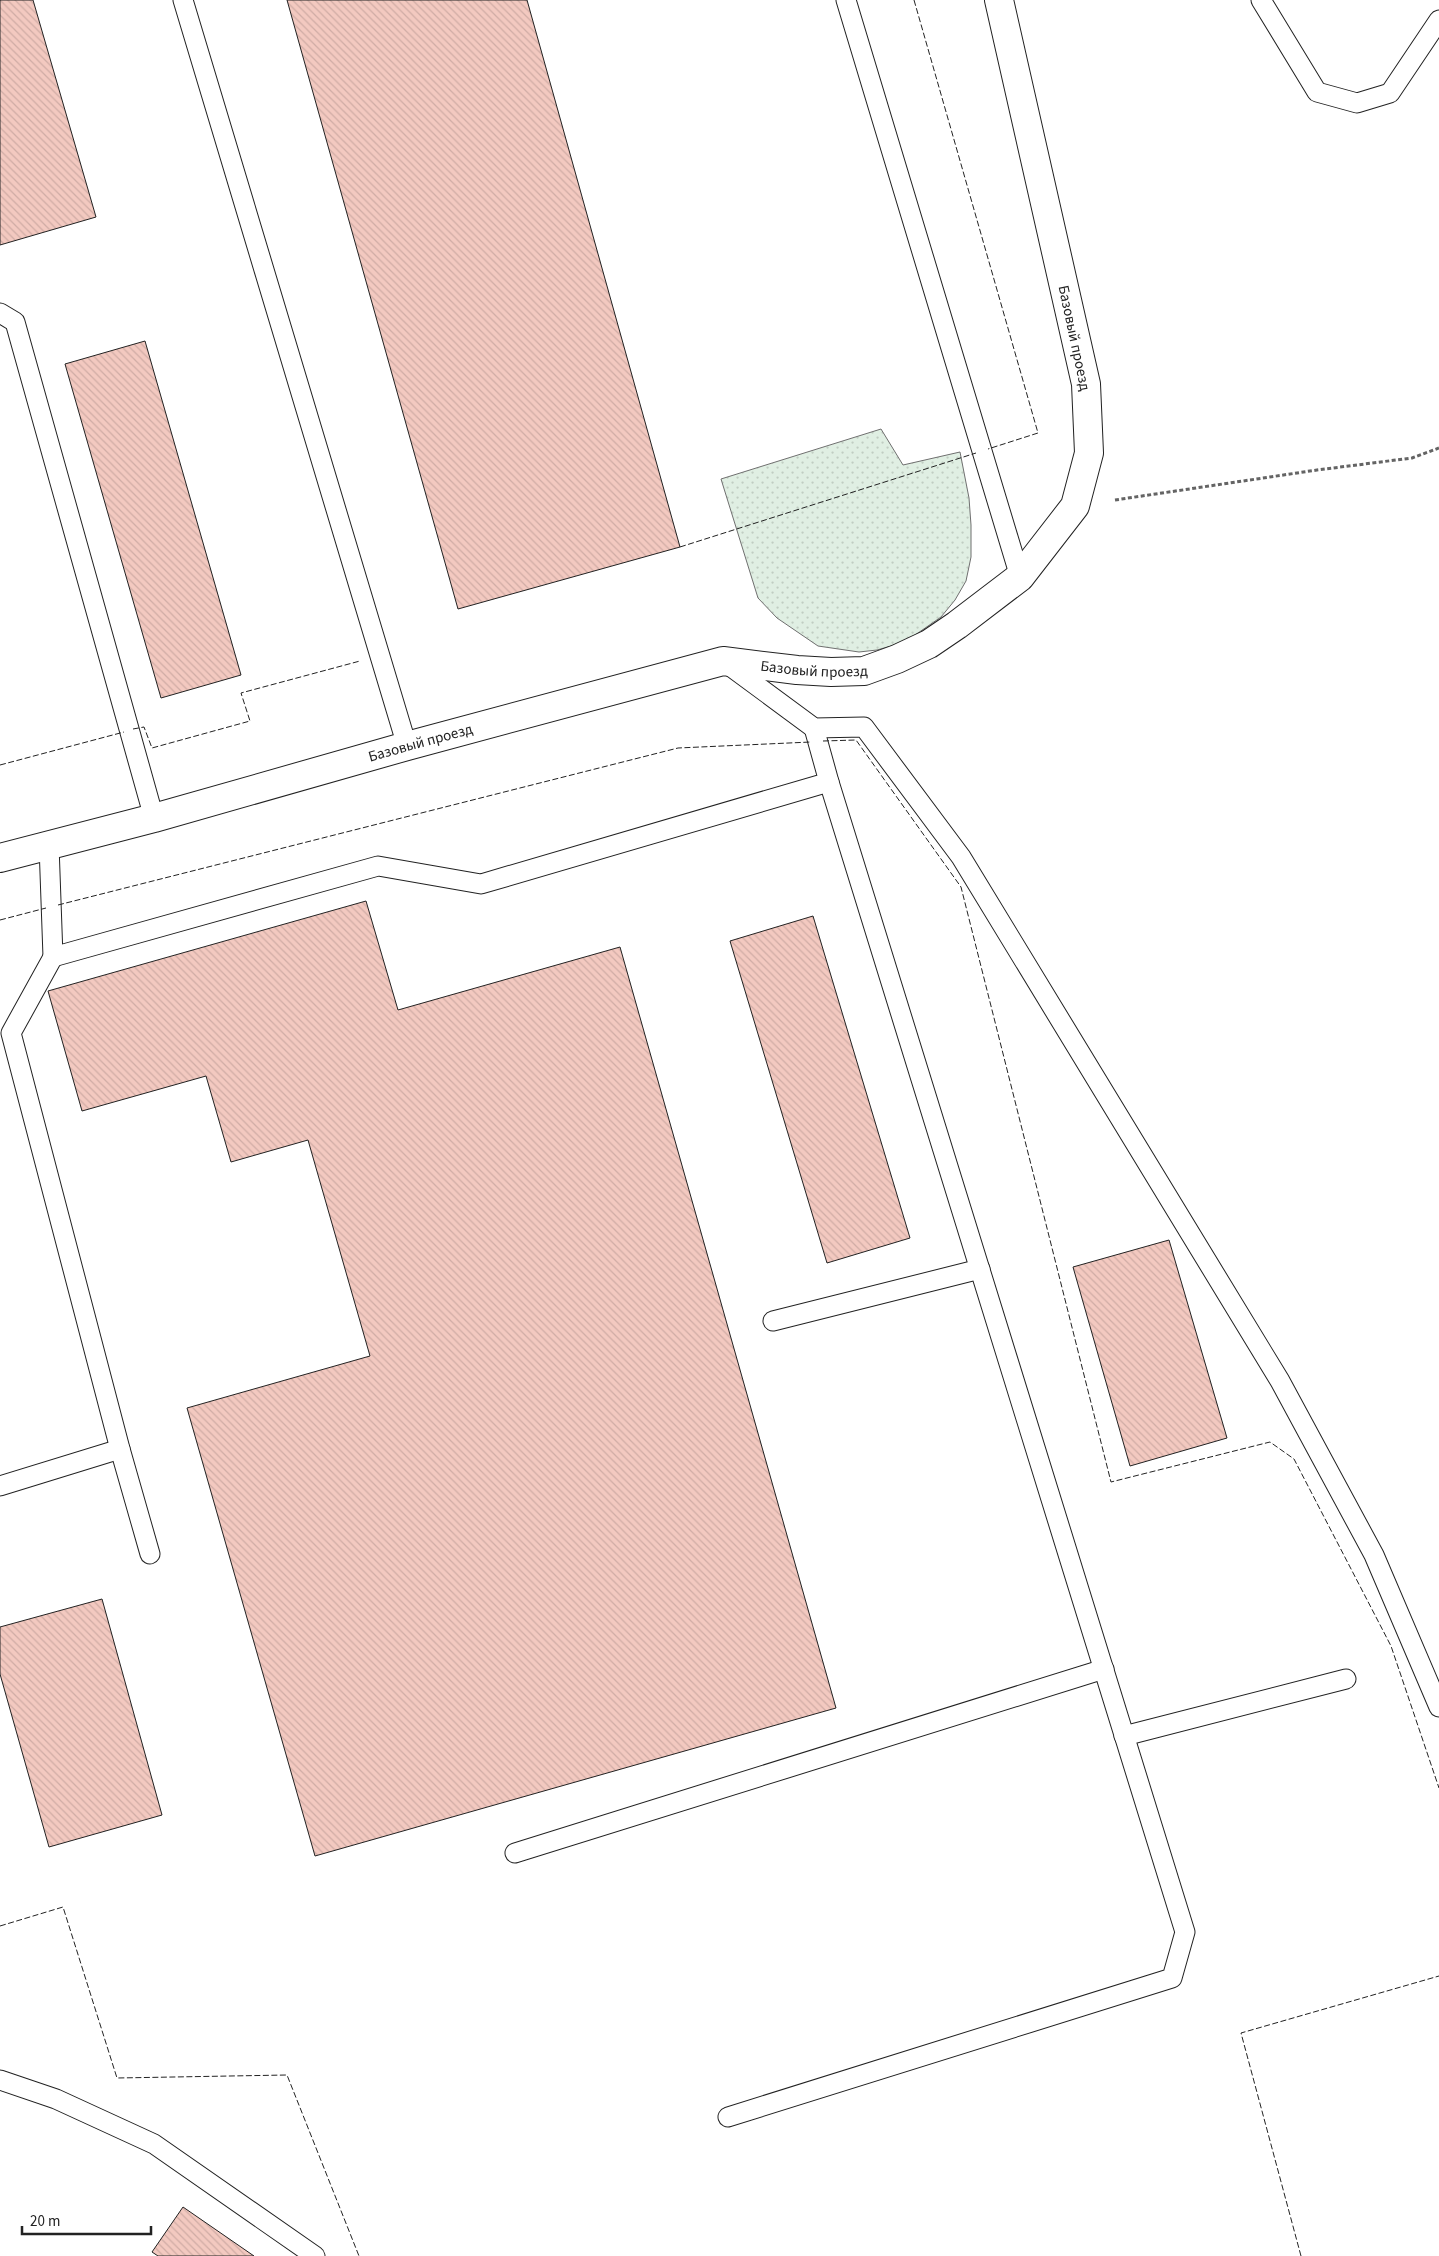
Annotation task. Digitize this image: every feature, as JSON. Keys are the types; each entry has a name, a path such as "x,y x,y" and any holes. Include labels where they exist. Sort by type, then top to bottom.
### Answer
{"street":[{"name":"Базовый проезд","path":"0,858 154,818 407,746 723,661 814,671 864,671 898,659 929,644 957,626 1020,577 1075,506 1089,453 1086,384 1000,0"}],"lane":[{"path":"182,0 407,746"},
{"path":"846,0 1020,577"},
{"path":"1261,0 1317,92 1357,103 1390,93 1439,20"},
{"path":"0,313 15,322 154,818"},
{"path":"723,661 814,728 864,727 961,858 1280,1381 1374,1555 1439,1707"},
{"path":"728,2117 1172,1978 1185,1932 829,782 814,728"},
{"path":"53,957 378,866 481,884 829,782"},
{"path":"49,845 53,957 11,1033 120,1449 150,1554"},
{"path":"773,1321 980,1268"},
{"path":"0,1486 120,1449"},
{"path":"515,1853 1104,1669"},
{"path":"1124,1736 1346,1679"},
{"path":"0,2080 56,2100 154,2144 314,2256"}],"path":[{"path":"1075,506 1317,470 1412,458 1439,448"}],"green space":[{"path":"881,429 903,465 960,452 969,498 971,525 971,557 966,581 955,600 941,617 905,642 877,650 859,652 818,646 777,618 758,598 721,479"}],"building":[{"path":"0,0 33,0 96,217 0,245"},
{"path":"287,0 527,0 680,547 458,609"},
{"path":"145,341 241,675 161,698 65,364"},
{"path":"366,901 398,1010 620,947 836,1708 315,1856 187,1408 370,1356 308,1140 231,1162 206,1076 82,1111 48,991"},
{"path":"813,916 910,1238 827,1263 730,941"},
{"path":"1169,1240 1227,1438 1130,1466 1073,1267"},
{"path":"102,1599 162,1815 49,1847 0,1674 0,1627"},
{"path":"183,2207 254,2256 158,2256 152,2252"}],"fence":[{"path":"914,0 1038,433 988,449"},
{"path":"680,547 976,453"},
{"path":"133,729 144,727 152,748 250,721 241,693 360,661"},
{"path":"0,765 124,732"},
{"path":"823,741 856,740 961,887 1111,1482 1270,1442 1294,1459 1391,1646 1439,1788"},
{"path":"58,905 678,748 811,742"},
{"path":"0,920 46,908"},
{"path":"0,1926 63,1907 117,2078 287,2075 359,2256"},
{"path":"1301,2256 1241,2033 1439,1976"}]}
